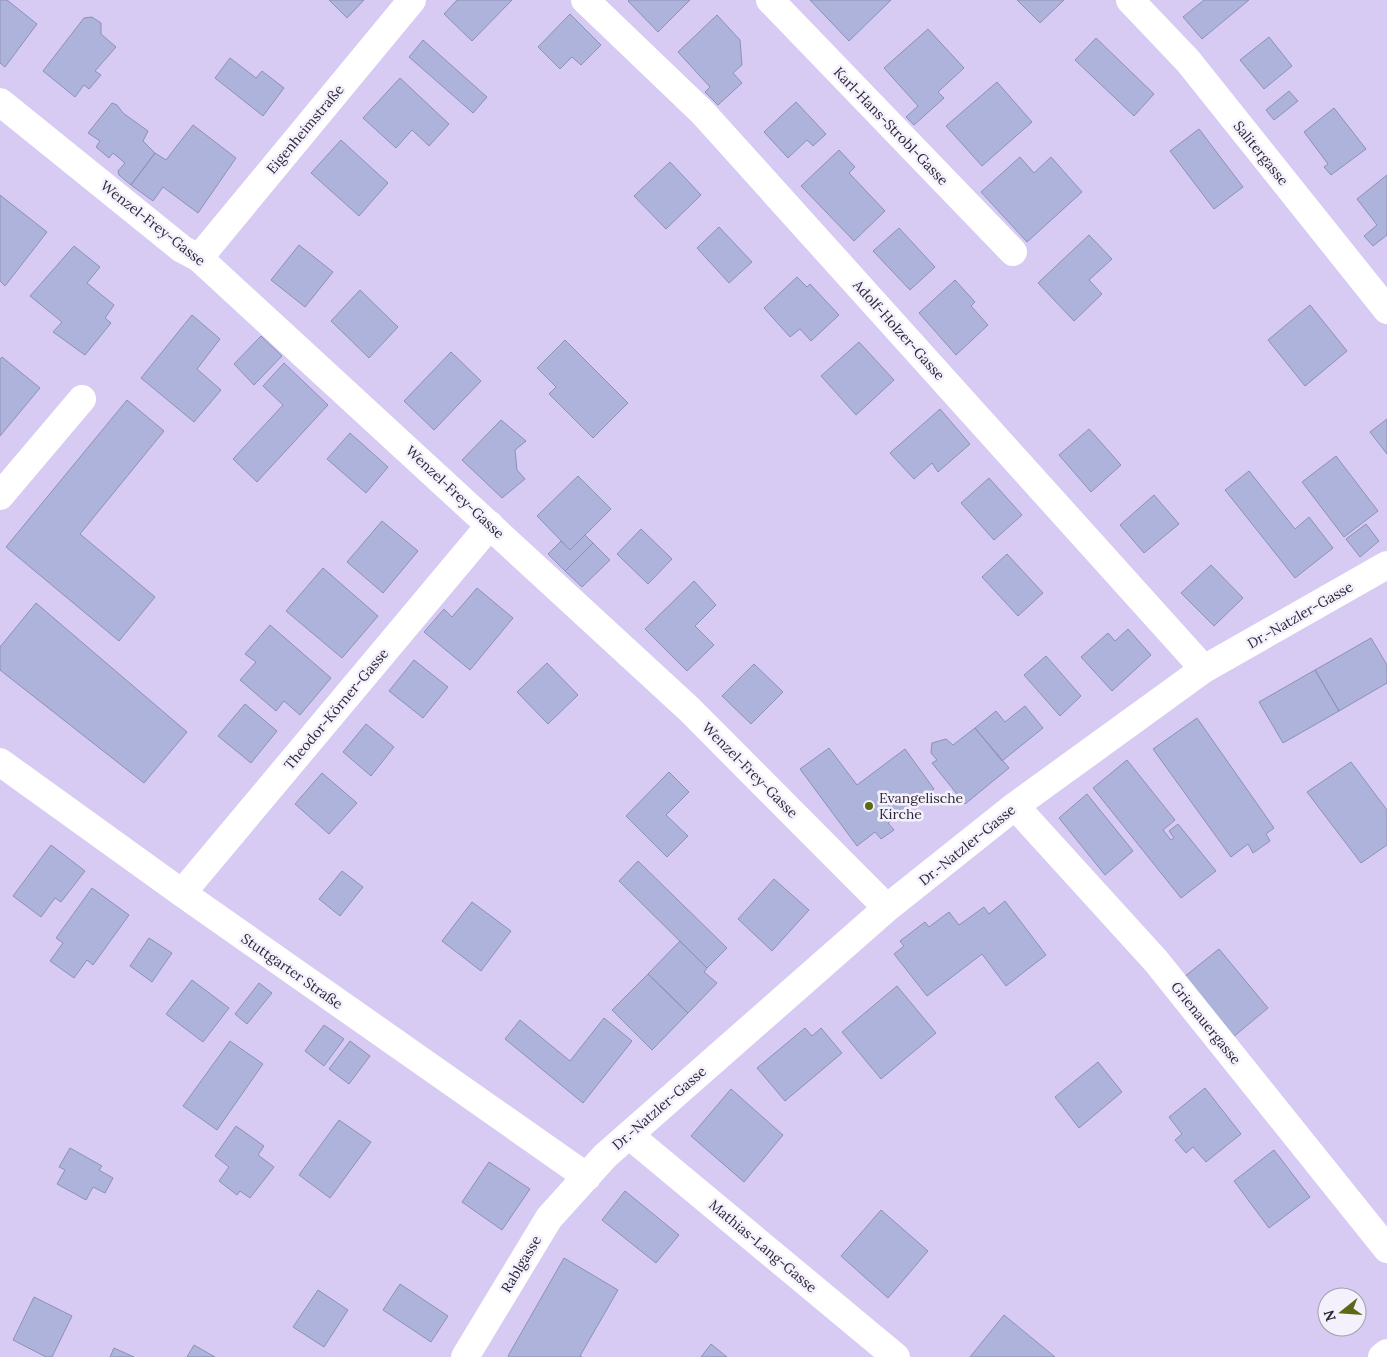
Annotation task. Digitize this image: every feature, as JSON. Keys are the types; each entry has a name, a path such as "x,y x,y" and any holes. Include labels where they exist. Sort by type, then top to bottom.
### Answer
{"street":[{"name":"Eigenheimstraße","path":"199,258 412,0"},
{"name":"Adolf-Holzer-Gasse","path":"585,0 703,113 1204,669"},
{"name":"Karl-Hans-Strobl-Gasse","path":"770,0 1013,252"},
{"name":"Salitergasse","path":"1130,0 1188,61 1387,310"},
{"name":"Wenzel-Frey-Gasse","path":"0,102 182,249 199,258 689,709 887,908"},
{"path":"0,496 82,399"},
{"name":"Theodor-Körner-Gasse","path":"182,893 490,525"},
{"name":"Dr.-Natzler-Gasse","path":"587,1177 605,1156 628,1135 887,908 1015,806 1204,669 1387,565"},
{"name":"Stuttgarter Straße","path":"0,762 182,893 587,1177"},
{"name":"Grienauergasse","path":"1015,806 1156,961 1387,1249"},
{"name":"Mathias-Lang-Gasse","path":"628,1135 896,1357"},
{"name":"Rablgasse","path":"465,1357 549,1218 587,1177"},
{"path":"1382,1357 1387,1353"}],"building":[{"path":"0,0 7,0 37,24 5,67 0,63"},
{"path":"329,0 364,0 347,18"},
{"path":"457,0 512,0 472,41 444,14"},
{"path":"629,0 690,0 658,32"},
{"path":"810,0 891,0 849,41"},
{"path":"1017,0 1064,0 1040,23"},
{"path":"1204,0 1249,0 1202,39 1183,17"},
{"path":"570,14 601,45 581,65 572,57 560,69 538,47"},
{"path":"717,15 740,40 742,65 733,73 742,83 718,105 705,92 710,87 678,52"},
{"path":"92,17 101,23 101,34 116,47 95,71 101,75 89,89 84,85 75,97 43,71 84,18"},
{"path":"928,29 964,68 938,92 944,98 914,125 906,117 918,106 884,68"},
{"path":"1269,37 1292,66 1264,89 1240,60"},
{"path":"1096,38 1154,94 1134,116 1075,60"},
{"path":"423,40 487,97 473,113 409,57"},
{"path":"230,58 256,78 262,71 284,88 263,116 215,78"},
{"path":"400,78 449,124 429,146 412,130 396,148 363,118"},
{"path":"997,82 1032,122 982,166 946,126"},
{"path":"1289,91 1298,101 1274,120 1266,110"},
{"path":"796,102 826,134 813,146 807,140 788,158 764,132"},
{"path":"112,103 148,131 143,141 155,153 131,185 119,175 118,171 125,163 113,153 109,158 96,147 100,141 88,133"},
{"path":"1334,108 1366,149 1331,175 1324,167 1328,164 1304,132"},
{"path":"193,125 236,158 198,213 163,187 153,201 131,185 155,153 166,160"},
{"path":"1199,129 1243,187 1214,209 1170,151"},
{"path":"341,140 388,183 359,216 311,173"},
{"path":"839,150 855,167 849,173 885,211 854,241 801,186"},
{"path":"1020,157 1034,173 1051,157 1082,192 1027,242 981,192"},
{"path":"670,162 701,195 666,229 634,196"},
{"path":"1387,175 1387,235 1373,246 1364,236 1377,225 1357,199"},
{"path":"0,195 47,232 5,286 0,281"},
{"path":"719,227 752,262 729,283 697,248"},
{"path":"899,228 935,267 910,290 873,251"},
{"path":"1089,235 1112,259 1089,280 1102,294 1074,321 1038,283"},
{"path":"299,245 333,272 305,307 271,280"},
{"path":"74,246 100,267 87,283 114,305 105,318 111,323 85,355 53,332 62,322 30,296"},
{"path":"797,277 807,287 810,284 839,315 811,341 800,329 790,337 764,308"},
{"path":"955,280 975,302 971,306 988,325 956,355 919,313"},
{"path":"360,290 398,327 369,358 331,321"},
{"path":"1310,305 1347,351 1305,386 1268,340"},
{"path":"192,315 220,339 197,369 221,390 194,422 141,378"},
{"path":"261,336 282,356 254,385 234,364"},
{"path":"565,340 628,403 593,438 549,394 556,387 537,368"},
{"path":"859,342 894,380 856,415 821,376"},
{"path":"451,352 481,381 434,430 404,401"},
{"path":"2,357 40,388 0,436 0,359"},
{"path":"284,363 328,405 257,482 233,459 283,405 263,386"},
{"path":"127,400 164,431 80,534 155,597 119,641 6,547"},
{"path":"940,409 970,444 938,472 932,463 914,479 890,453"},
{"path":"1387,419 1387,454 1370,432"},
{"path":"501,420 526,441 515,450 517,470 525,479 502,498 462,460"},
{"path":"1089,429 1121,465 1091,492 1059,455"},
{"path":"350,433 388,467 366,493 327,459"},
{"path":"1336,456 1378,511 1344,537 1302,482"},
{"path":"1249,471 1295,529 1309,517 1333,548 1295,578 1225,490"},
{"path":"578,476 611,509 570,550 537,516"},
{"path":"989,478 1022,515 994,540 961,503"},
{"path":"1154,495 1179,524 1144,553 1120,525"},
{"path":"382,521 418,551 383,593 347,562"},
{"path":"1366,524 1379,541 1360,557 1346,539"},
{"path":"641,529 672,559 648,584 617,554"},
{"path":"585,535 593,543 565,571 548,554 561,541 570,550"},
{"path":"593,543 610,560 582,587 565,571"},
{"path":"1007,554 1043,593 1018,616 982,577"},
{"path":"1211,565 1243,598 1214,626 1181,593"},
{"path":"323,568 378,616 342,658 286,611"},
{"path":"694,581 716,605 695,626 714,645 687,671 645,629"},
{"path":"477,588 513,618 470,670 424,632 444,609 452,617"},
{"path":"36,603 187,732 144,783 0,670 0,647"},
{"path":"270,625 331,678 300,715 284,701 276,711 240,680 256,662 245,654"},
{"path":"1128,629 1151,655 1112,691 1081,657 1108,633 1115,641"},
{"path":"1371,638 1387,665 1387,683 1339,711 1315,670"},
{"path":"1046,656 1081,696 1060,716 1024,675"},
{"path":"414,660 448,687 423,718 389,691"},
{"path":"547,663 578,695 548,724 517,692"},
{"path":"754,664 783,692 751,724 722,696"},
{"path":"1315,670 1339,711 1283,743 1259,702"},
{"path":"245,704 277,731 251,763 218,736"},
{"path":"1025,706 1043,728 1002,761 975,728 996,711 1005,722"},
{"path":"1197,718 1274,828 1266,834 1270,841 1253,853 1248,844 1231,857 1153,749"},
{"path":"366,724 394,747 371,776 343,752"},
{"path":"975,728 1009,768 965,804 932,763 937,760 931,753 932,743 946,739 953,745"},
{"name":"Evangelische Kirche","path":"829,748 857,785 905,749 934,789 888,823 894,830 881,839 875,832 857,846 800,769"},
{"path":"1127,760 1175,820 1163,830 1171,840 1174,838 1169,831 1178,824 1216,871 1181,898 1093,788"},
{"path":"1351,762 1387,810 1387,845 1361,863 1307,792"},
{"path":"669,772 689,792 666,815 688,836 667,857 626,816"},
{"path":"322,773 357,803 329,834 295,804"},
{"path":"1087,794 1133,851 1105,875 1059,818"},
{"path":"51,845 85,871 61,902 55,898 41,917 13,896"},
{"path":"638,861 727,948 707,968 619,881"},
{"path":"342,871 363,887 340,916 319,899"},
{"path":"774,879 809,910 772,951 738,919"},
{"path":"92,888 129,915 93,965 87,960 74,978 50,961 63,943 56,938"},
{"path":"1005,901 1046,955 1006,986 982,954 927,996 894,954 904,946 900,941 925,922 929,927 949,912 959,925 984,907 989,914"},
{"path":"472,902 511,931 481,971 442,941"},
{"path":"149,938 172,953 152,982 130,966"},
{"path":"680,941 707,968 704,972 717,983 688,1013 648,974"},
{"path":"1219,949 1268,1008 1232,1038 1184,977"},
{"path":"648,974 688,1013 652,1050 612,1010"},
{"path":"192,980 229,1008 203,1042 166,1014"},
{"path":"259,983 272,993 247,1024 235,1014"},
{"path":"897,986 936,1033 881,1079 842,1032"},
{"path":"604,1018 632,1041 583,1103 505,1039 520,1020 570,1061"},
{"path":"324,1025 344,1039 324,1066 305,1051"},
{"path":"805,1028 812,1036 821,1028 842,1053 785,1101 757,1068"},
{"path":"230,1041 263,1064 217,1130 183,1106"},
{"path":"350,1041 370,1056 349,1084 329,1069"},
{"path":"1098,1062 1122,1092 1079,1128 1055,1097"},
{"path":"1205,1088 1241,1134 1206,1162 1193,1147 1186,1153 1175,1140 1182,1134 1169,1117"},
{"path":"731,1089 783,1135 744,1182 691,1136"},
{"path":"339,1120 371,1142 330,1198 299,1175"},
{"path":"236,1126 264,1146 258,1155 274,1167 250,1198 240,1191 237,1195 219,1181 229,1167 215,1156"},
{"path":"70,1148 102,1166 99,1170 113,1178 105,1193 93,1187 86,1200 57,1184 65,1170 59,1167"},
{"path":"1274,1150 1310,1197 1269,1228 1234,1181"},
{"path":"489,1162 530,1189 502,1230 462,1202"},
{"path":"625,1191 679,1235 656,1263 602,1220"},
{"path":"881,1210 928,1251 888,1298 841,1256"},
{"path":"564,1258 618,1290 580,1356 582,1357 508,1356"},
{"path":"400,1284 448,1316 431,1342 383,1310"},
{"path":"318,1290 348,1310 324,1347 293,1327"},
{"path":"34,1297 72,1316 52,1357 46,1357 13,1340"},
{"path":"1004,1315 1055,1357 970,1357"},
{"path":"711,1344 727,1357 701,1357"},
{"path":"194,1345 215,1357 187,1357"},
{"path":"114,1348 134,1357 110,1357"}],"place":[{"name":"Evangelische Kirche","path":"869,806"}]}
